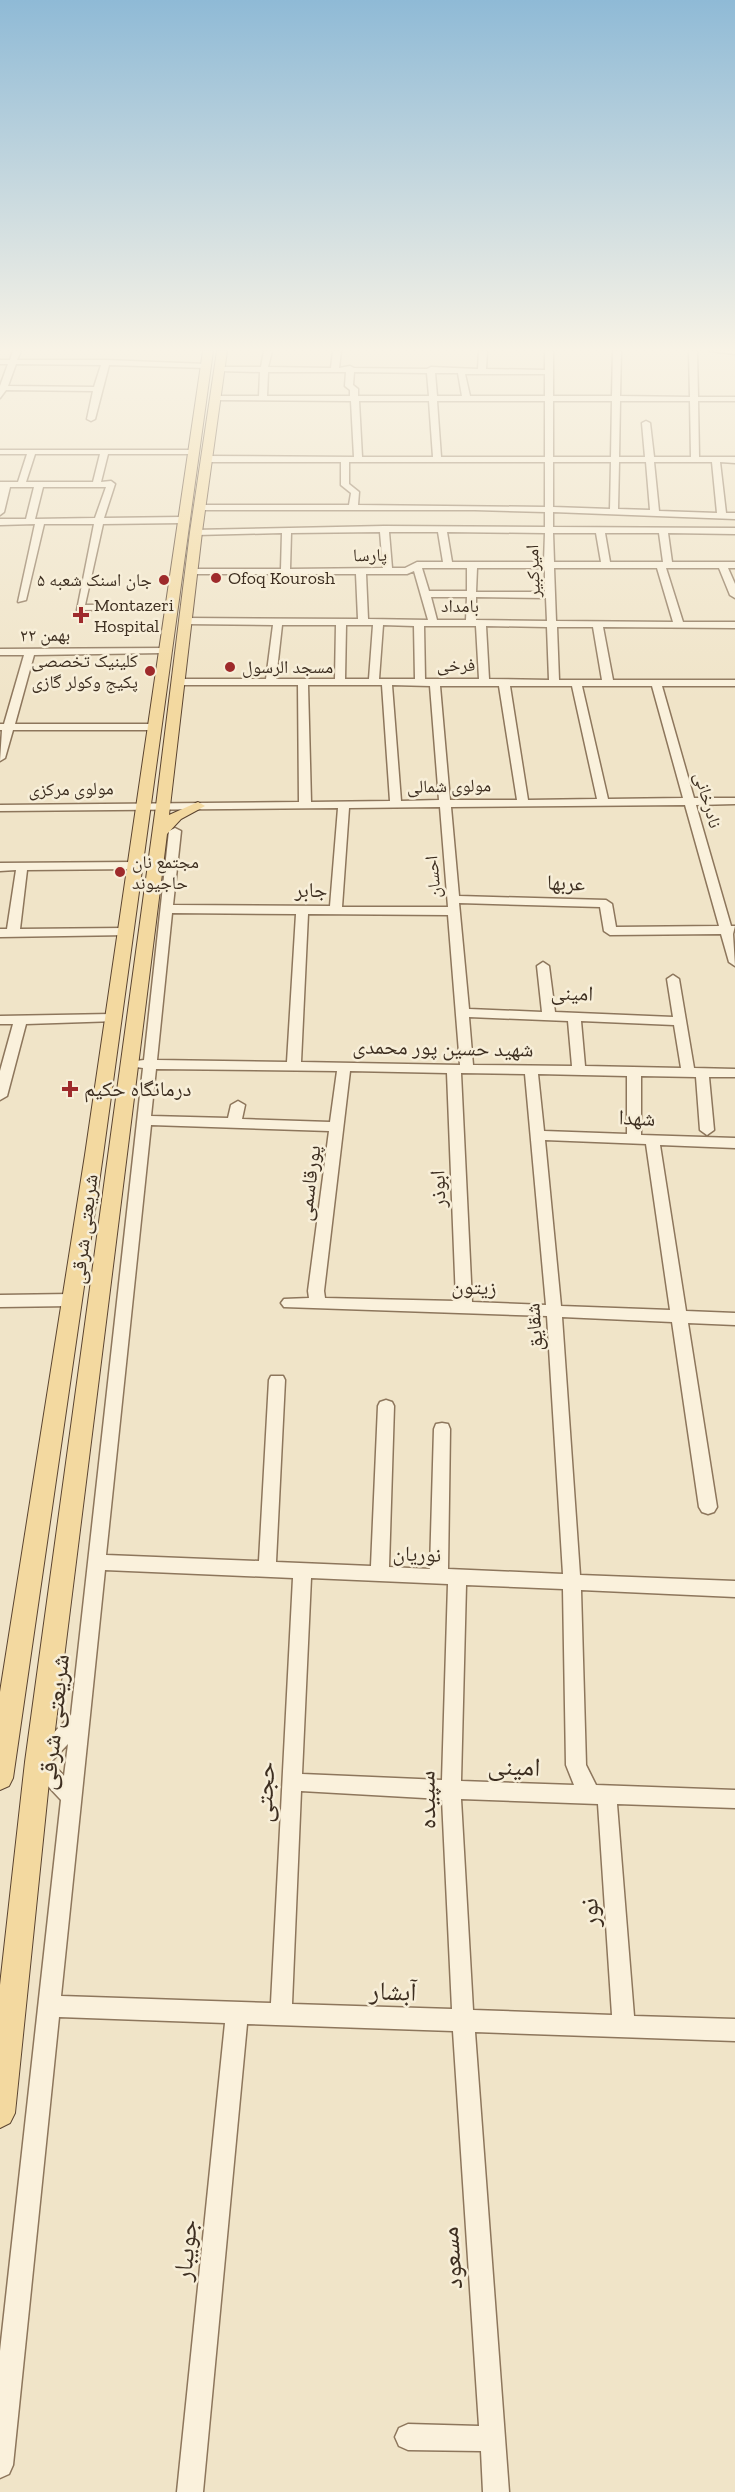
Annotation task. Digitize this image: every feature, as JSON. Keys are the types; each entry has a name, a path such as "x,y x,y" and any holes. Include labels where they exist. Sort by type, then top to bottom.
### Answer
{"main road":[{"name":"شریعتی شرقی","path":"0,2113 38,1762 129,1064 162,877 163,806 159,758 153,727 169,607 189,526 197,467"},
{"name":"شریعتی شرقی","path":"0,1778 4,1714 72,1300 142,806 159,758 178,682 190,572 189,526 199,508 199,467"},
{"path":"137,846 164,837 172,818 198,806"}],"street":[{"path":"21,485 27,467"},
{"path":"97,481 101,467"},
{"path":"345,467 345,485 356,492 353,507"},
{"name":"امیرکبیر","path":"548,467 554,682"},
{"path":"614,511 616,467"},
{"path":"650,467 655,513"},
{"path":"717,467 722,516"},
{"path":"0,512 3,485 111,484 99,521 80,608 169,607"},
{"path":"21,600 39,485"},
{"path":"199,508 400,506 498,510 548,508 735,516"},
{"path":"400,506 400,529"},
{"path":"365,507 366,529"},
{"path":"465,507 466,529"},
{"path":"627,530 629,512"},
{"path":"0,522 99,521 287,530 735,531"},
{"path":"384,529 388,571"},
{"path":"442,529 448,565"},
{"path":"285,572 287,530"},
{"path":"600,530 606,564"},
{"path":"663,530 664,565 678,624"},
{"path":"472,564 471,595 484,682"},
{"name":"پارسا","path":"190,572 407,571 417,566 472,564 735,565"},
{"path":"722,565 735,595"},
{"path":"417,566 433,622"},
{"path":"361,571 363,622"},
{"path":"425,594 550,595"},
{"name":"بامداد","path":"185,621 735,625"},
{"path":"272,682 278,621"},
{"path":"340,682 341,622"},
{"path":"374,682 378,622"},
{"path":"419,622 420,682"},
{"path":"597,623 608,682"},
{"name":"۲۲ بهمن","path":"0,652 162,650"},
{"path":"0,758 4,727 30,651"},
{"name":"فرخی","path":"178,682 735,683"},
{"path":"303,682 305,805"},
{"path":"387,682 396,805"},
{"name":"احسان","path":"435,682 462,1013 461,1069"},
{"path":"504,682 523,803"},
{"path":"576,682 603,802"},
{"name":"نادرخانی","path":"656,683 731,930 735,962"},
{"path":"4,727 153,727"},
{"name":"مولوی شمالی","path":"163,806 735,801"},
{"path":"336,910 344,805"},
{"name":"مولوی مرکزی","path":"0,808 163,806"},
{"path":"0,867 134,866"},
{"path":"22,867 7,933 125,932"},
{"name":"شریعتی شرقی","path":"0,2465 7,2345 50,2006 169,909 162,877"},
{"name":"عربها","path":"453,905 606,904 610,931 731,930"},
{"name":"جابر","path":"169,909 336,910 453,905"},
{"path":"294,1066 302,910"},
{"path":"543,966 549,1016"},
{"path":"673,979 680,1021 695,1072 707,1130"},
{"name":"امینی","path":"462,1013 680,1021"},
{"path":"574,1017 579,1071"},
{"path":"0,1020 112,1018"},
{"path":"0,1096 21,1020"},
{"name":"شهید حسین پور محمدی","path":"129,1064 735,1073"},
{"name":"پورقاسمی","path":"318,1304 316,1291 344,1067"},
{"name":"ابوذر","path":"461,1069 464,1307"},
{"name":"شقایق","path":"531,1070 554,1311 572,1582"},
{"path":"634,1072 634,1139"},
{"path":"234,1123 238,1105"},
{"path":"145,1120 337,1127"},
{"name":"شهدا","path":"537,1135 735,1143"},
{"path":"652,1139 708,1508"},
{"path":"0,1300 72,1300"},
{"name":"زیتون","path":"289,1303 464,1307 735,1319"},
{"path":"267,1570 277,1380"},
{"path":"380,1575 386,1406"},
{"name":"سپیده","path":"442,1429 448,1578 452,1790 463,2021"},
{"name":"نوریان","path":"97,1563 735,1589"},
{"name":"حجتی","path":"281,2014 302,1571"},
{"name":"نور","path":"572,1582 576,1765 583,1784 599,1796 624,2026"},
{"path":"72,1798 38,1762 81,1717"},
{"name":"امینی","path":"292,1782 599,1796 735,1799"},
{"name":"آبشار","path":"50,2006 735,2030"},
{"name":"جویبار","path":"190,2492 237,2013"},
{"name":"مسعود","path":"463,2021 496,2492"},
{"path":"408,2437 492,2439"}],"place":[{"name":"Ofoq Kourosh","path":"216,578"},
{"name":"جان اسنک شعبه ۵","path":"164,580"},
{"name":"Montazeri Hospital","path":"81,615"},
{"name":"مسجد الرسول","path":"230,667"},
{"name":"کلینیک تخصصی پکیج وکولر گازی","path":"150,671"},
{"name":"مجتمع نان حاجیوند","path":"120,872"},
{"name":"درمانگاه حکیم","path":"70,1089"}]}
